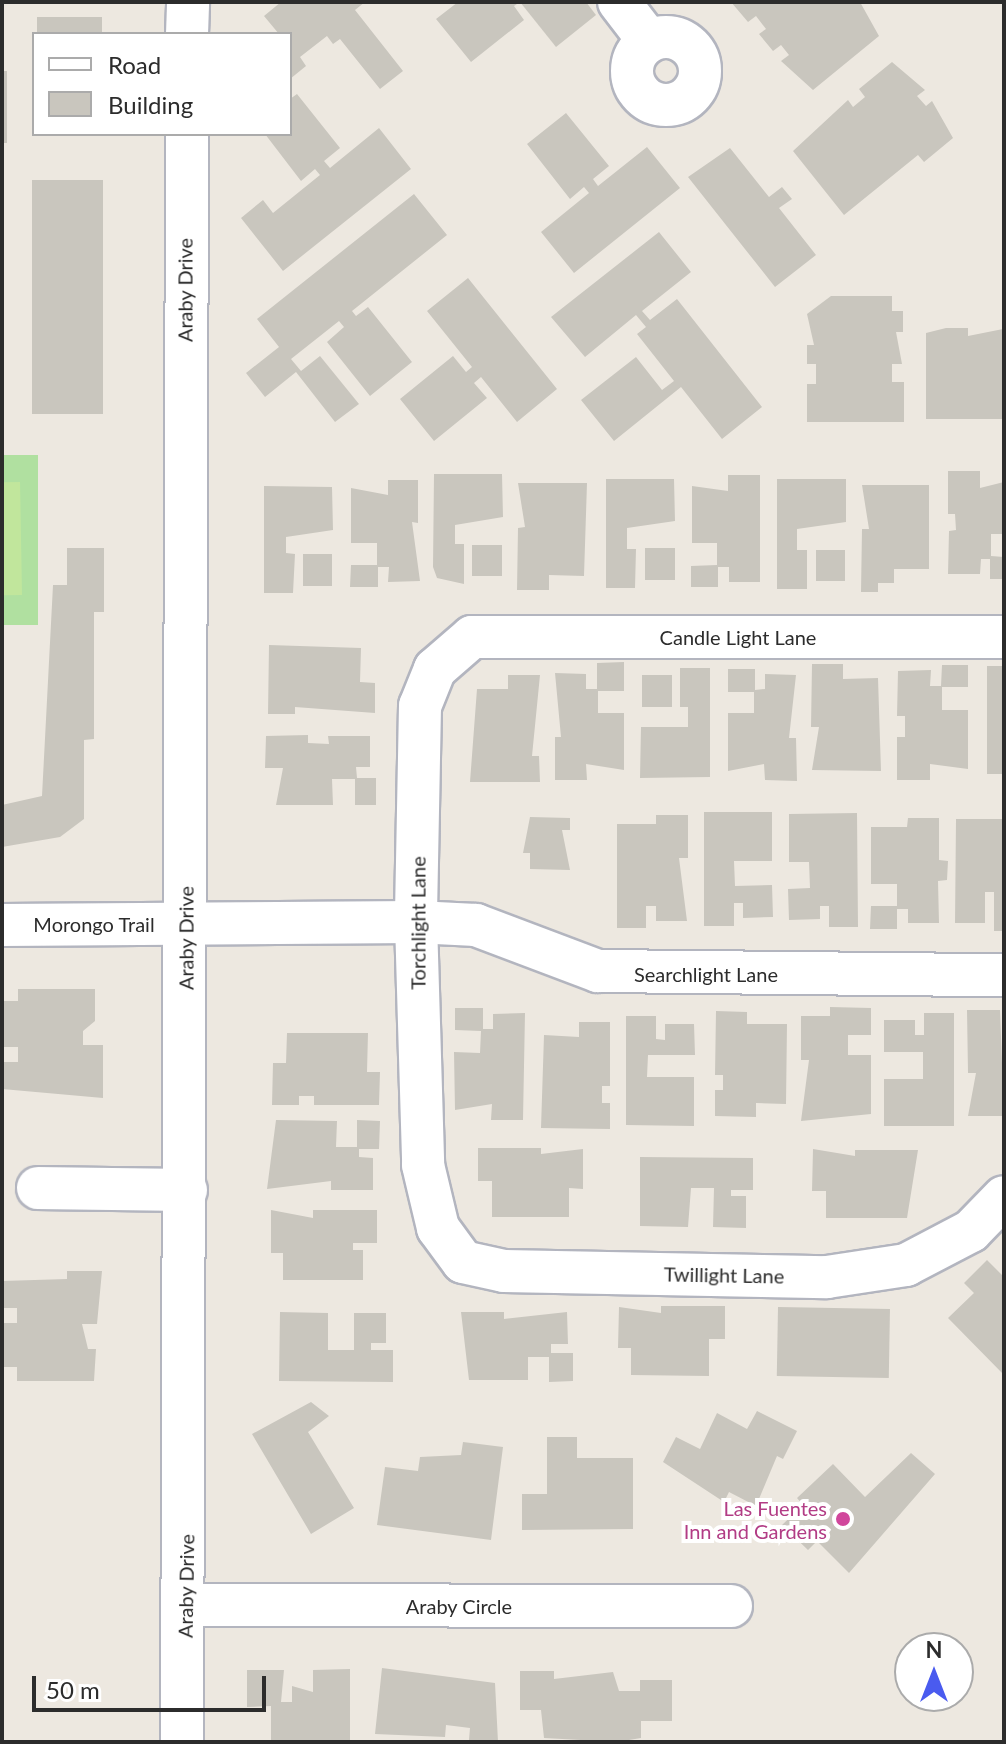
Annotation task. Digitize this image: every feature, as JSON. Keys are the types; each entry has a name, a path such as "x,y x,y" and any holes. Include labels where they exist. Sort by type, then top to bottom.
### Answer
{"street":[{"path":"187,32 188,2"},
{"path":"619,2 649,41"},
{"name":"Araby Drive","path":"182,1742 186,1605 187,136"},
{"name":"Candle Light Lane","path":"472,637 1004,637"},
{"name":"Torchlight Lane","path":"438,1228 423,1165 416,922 420,706 435,669 472,637"},
{"name":"Searchlight Lane","path":"186,923 416,922 476,925 598,971 1004,975"},
{"name":"Morongo Trail","path":"2,925 186,923"},
{"path":"38,1188 186,1190"},
{"name":"Twillight Lane","path":"438,1228 463,1262 504,1271 827,1277 906,1265 971,1231 1004,1197"},
{"name":"Araby Circle","path":"186,1605 731,1606"}],"green space":[{"path":"2,455 38,455 38,625 2,625"},
{"path":"2,482 20,482 22,595 4,595"}],"building":[{"path":"281,2 365,2 355,10 403,71 380,89 340,39 333,44 327,36 300,57 306,66 292,77 292,32 277,32 264,16"},
{"path":"458,2 520,2 514,6 524,20 471,62 436,19"},
{"path":"520,2 586,2 596,15 556,47"},
{"path":"731,2 860,2 879,36 813,90 781,61 789,55 781,45 773,51 759,34 766,29 756,16 748,22"},
{"path":"37,17 102,17 102,32 37,32"},
{"path":"892,62 925,90 917,96 926,106 932,101 953,138 924,162 918,155 844,215 793,151 848,100 853,107 865,97 859,89"},
{"path":"2,71 7,71 7,143 2,143"},
{"path":"297,94 340,148 324,161 330,168 379,128 411,169 283,271 241,218 263,200 273,213 320,175 315,169 301,181 267,136 292,136 292,98"},
{"path":"566,113 609,166 593,179 598,186 647,147 680,188 574,273 541,232 589,193 584,187 570,199 527,144"},
{"path":"730,148 769,197 782,187 792,199 779,208 816,255 775,287 688,177"},
{"path":"32,180 103,180 103,414 32,414"},
{"path":"414,194 447,235 352,311 356,316 368,307 412,362 370,396 327,342 344,327 339,321 291,359 301,371 320,356 359,404 335,422 296,372 265,397 246,373 279,347 257,319"},
{"path":"659,232 691,272 642,311 650,320 677,299 762,407 722,439 681,387 614,441 581,400 636,357 662,390 674,381 637,334 646,327 636,315 585,357 551,317"},
{"path":"468,278 557,389 517,422 481,377 474,383 487,398 434,441 400,399 453,356 466,372 472,367 427,311"},
{"path":"831,296 892,296 892,311 903,311 903,332 896,332 902,364 892,364 892,382 904,382 904,422 807,422 807,384 816,384 816,364 807,364 807,345 814,345 807,314"},
{"path":"946,328 968,328 968,336 1003,329 1004,419 926,419 926,333"},
{"path":"948,471 980,471 980,488 1004,482 1004,534 991,534 991,556 1004,557 1004,579 990,579 990,559 981,559 980,574 948,574 949,531 956,530 955,514 948,514"},
{"path":"434,474 502,474 503,517 455,525 455,544 464,544 464,584 437,578 433,567"},
{"path":"728,475 760,475 760,582 729,582 729,567 718,567 718,587 691,587 691,566 717,565 717,543 692,543 692,486 728,491"},
{"path":"606,479 674,479 675,521 627,528 627,549 636,549 635,588 606,588"},
{"path":"777,479 846,479 846,522 797,529 797,550 807,550 807,589 777,589"},
{"path":"388,480 418,480 418,523 412,522 420,581 388,582 389,567 378,567 378,587 350,587 351,565 377,565 377,543 351,543 351,488 388,495"},
{"path":"518,483 587,483 584,576 549,575 549,590 517,590 518,528 525,527"},
{"path":"862,485 929,485 929,569 894,569 894,583 878,583 878,592 861,592 862,529 869,529"},
{"path":"264,486 332,487 333,530 286,537 286,553 295,554 293,593 264,593"},
{"path":"472,545 502,545 502,576 472,576"},
{"path":"67,548 104,548 104,612 94,612 94,739 84,740 84,819 60,837 2,847 2,805 42,796 53,585 67,585"},
{"path":"645,548 675,548 675,580 645,580"},
{"path":"816,550 845,550 845,581 816,581"},
{"path":"303,554 332,554 332,586 303,586"},
{"path":"269,645 361,648 360,682 375,683 375,713 295,707 295,714 268,714"},
{"path":"624,662 624,691 598,691 598,713 624,713 624,770 586,764 587,780 555,780 555,737 561,737 555,673 586,674 586,689 597,689 597,663"},
{"path":"812,664 843,664 843,679 878,678 881,771 812,770 819,727 811,727"},
{"path":"942,665 968,665 968,687 942,687 942,710 968,710 968,769 930,764 930,780 897,780 897,737 905,737 905,716 897,716 898,671 931,670 930,686 941,686"},
{"path":"987,666 1004,666 1004,774 987,774"},
{"path":"680,668 710,668 710,777 640,778 641,727 688,727 688,707 680,707"},
{"path":"728,669 755,669 755,690 765,689 765,674 796,675 789,738 796,738 797,781 765,780 764,764 728,771 728,713 754,713 754,692 728,692"},
{"path":"508,675 540,675 532,756 539,756 540,782 470,782 477,689 508,689"},
{"path":"642,675 672,675 672,707 642,707"},
{"path":"308,735 308,743 329,744 328,736 370,736 370,767 356,767 357,778 376,778 376,805 355,805 355,779 332,779 333,805 276,805 283,768 265,768 266,736"},
{"path":"704,812 772,812 772,861 734,861 735,886 772,885 773,917 743,918 743,903 734,903 734,926 704,926"},
{"path":"857,813 858,927 829,927 829,906 820,906 820,919 789,920 788,889 810,888 809,862 789,862 789,814"},
{"path":"656,815 688,815 688,858 679,858 687,921 656,921 656,906 646,906 646,928 617,928 617,824 656,824"},
{"path":"530,817 570,818 570,830 562,830 570,870 530,869 530,853 523,853"},
{"path":"908,818 939,818 939,860 948,861 947,880 938,881 939,923 908,923 908,909 897,909 897,929 870,929 871,906 897,906 897,884 871,884 871,827 907,827"},
{"path":"956,819 1004,819 1004,931 994,931 994,892 985,892 985,923 955,923"},
{"path":"18,989 95,989 95,1021 83,1031 83,1045 103,1045 103,1098 2,1089 2,1062 18,1062 18,1047 2,1047 2,1001 18,1001"},
{"path":"830,1007 871,1008 871,1035 848,1035 848,1055 871,1055 871,1114 801,1121 809,1060 801,1060 801,1016 830,1016"},
{"path":"455,1008 483,1008 483,1029 493,1029 493,1014 525,1013 523,1120 491,1120 492,1104 455,1110 454,1052 480,1053 481,1031 455,1030"},
{"path":"967,1010 1000,1010 1004,1116 968,1116 976,1073 968,1073"},
{"path":"716,1011 747,1012 747,1024 787,1024 786,1104 756,1103 756,1117 715,1116 715,1090 723,1090 723,1075 715,1075"},
{"path":"924,1013 954,1013 954,1126 884,1126 884,1079 923,1079 923,1052 884,1052 884,1020 915,1020 915,1035 924,1035"},
{"path":"626,1016 656,1016 656,1039 665,1040 665,1024 694,1024 695,1055 648,1055 647,1077 694,1077 694,1126 626,1125"},
{"path":"579,1022 610,1022 610,1086 602,1086 602,1103 610,1103 610,1129 541,1128 544,1035 579,1037"},
{"path":"287,1033 368,1033 367,1072 380,1072 379,1105 314,1105 314,1096 299,1096 299,1105 272,1105 273,1063 286,1063"},
{"path":"276,1120 337,1121 336,1147 357,1147 357,1120 380,1121 379,1149 359,1149 359,1157 373,1158 373,1190 331,1190 331,1181 267,1189"},
{"path":"478,1148 541,1148 541,1154 583,1149 583,1189 569,1188 569,1217 492,1217 492,1181 478,1181"},
{"path":"813,1149 855,1156 855,1150 918,1150 907,1218 826,1218 826,1191 812,1191"},
{"path":"640,1157 753,1158 753,1190 731,1190 731,1196 746,1196 746,1228 713,1227 714,1188 691,1188 688,1227 640,1226"},
{"path":"271,1210 313,1218 313,1210 377,1210 377,1243 353,1243 353,1250 363,1250 363,1280 283,1280 283,1253 271,1253"},
{"path":"987,1260 1004,1277 1004,1375 948,1318 974,1293 964,1283"},
{"path":"67,1271 102,1271 97,1324 82,1324 88,1349 96,1349 94,1381 17,1381 17,1367 2,1367 2,1323 17,1323 17,1308 2,1308 2,1281 67,1279"},
{"path":"661,1306 725,1306 725,1339 709,1339 709,1376 631,1375 631,1348 618,1348 619,1307 661,1313"},
{"path":"778,1307 890,1309 889,1378 777,1376"},
{"path":"280,1312 328,1313 328,1350 354,1350 354,1313 386,1313 386,1343 371,1343 371,1350 393,1350 393,1382 279,1381"},
{"path":"461,1312 504,1312 504,1319 567,1312 568,1344 551,1344 551,1353 573,1353 573,1381 549,1382 549,1357 528,1357 528,1380 469,1380"},
{"path":"311,1402 329,1416 308,1432 354,1508 311,1534 252,1434"},
{"path":"757,1411 797,1431 783,1459 777,1456 756,1506 729,1492 724,1502 663,1462 676,1437 700,1449 717,1413 747,1429"},
{"path":"547,1437 577,1437 577,1458 633,1458 633,1529 522,1530 522,1494 547,1494"},
{"path":"463,1442 503,1447 491,1540 377,1525 385,1467 418,1471 420,1457 461,1455"},
{"name":"Las Fuentes Inn and Gardens","path":"911,1453 935,1474 849,1573 817,1541 808,1550 782,1525 803,1505 797,1498 833,1464 865,1497"},
{"path":"382,1668 495,1683 498,1742 469,1740 470,1728 446,1725 445,1737 375,1734"},
{"path":"350,1669 350,1742 271,1742 271,1706 247,1707 247,1670 284,1670 281,1702 292,1702 292,1686 313,1692 313,1670"},
{"path":"520,1671 554,1671 554,1679 613,1672 619,1691 640,1691 640,1680 672,1680 672,1721 641,1721 641,1738 617,1742 544,1738 541,1710 520,1710"}],"place":[{"name":"Las Fuentes Inn and Gardens","path":"843,1519"}]}
